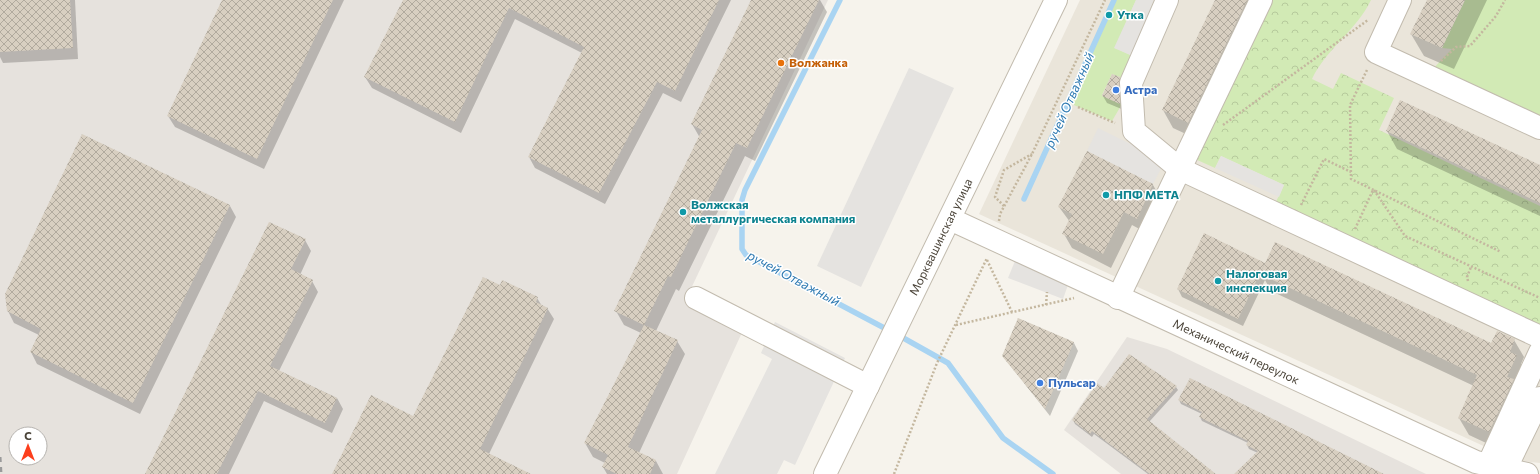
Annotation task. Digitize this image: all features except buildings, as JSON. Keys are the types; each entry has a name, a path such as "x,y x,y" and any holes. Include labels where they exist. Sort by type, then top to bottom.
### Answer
{"street":[{"name":"Морквашинская улица","path":"825,474 1056,0"},
{"path":"1167,0 1131,83 1134,131 1180,169 1540,337"},
{"path":"1118,298 1261,0"},
{"path":"1400,0 1376,52 1540,128"},
{"name":"Механический переулок","path":"950,219 991,250 1118,298 1476,462 1511,471"},
{"path":"696,298 868,386"},
{"path":"1511,471 1540,352"},
{"path":"1511,471 1540,398"}],"path":[{"path":"894,474 937,363 991,250 1000,214 1032,154 1105,0"},
{"path":"1427,75 1453,49 1459,46 1470,46 1496,16 1505,0"},
{"path":"1221,127 1369,19"},
{"path":"1376,52 1350,105 1351,179 1502,252"},
{"path":"1078,107 1134,131"},
{"path":"1004,207 996,197 1004,170 1032,154"},
{"path":"1298,210 1324,159 1351,172"},
{"path":"1352,236 1374,190"},
{"path":"1374,190 1405,236 1540,298"},
{"path":"991,250 1012,312"},
{"path":"1046,305 1047,292"},
{"path":"955,325 1075,298"}],"shaded area":[{"path":"0,0 828,0 687,297 745,326 677,474 0,474"},
{"path":"1080,0 1540,0 1540,463 1514,460 979,214"},
{"path":"1136,0 1160,0 1135,57 1114,48"},
{"path":"909,68 954,88 861,287 817,266"},
{"path":"1098,128 1165,161 1153,184 1087,151"},
{"path":"1221,156 1284,185 1279,197 1215,168"},
{"path":"1015,261 1069,282 1063,299 1008,278"},
{"path":"775,322 845,358 795,465 784,460 777,474 715,474 772,359 761,353"},
{"path":"1127,337 1167,349 1426,474 1121,474 1064,430"}],"green space":[{"path":"1115,0 1136,0 1115,48 1135,57 1125,79 1112,74 1102,95 1122,104 1112,121 1069,103"},
{"path":"1270,0 1371,0 1358,21 1325,58 1312,79 1333,89 1341,73 1394,98 1379,130 1540,206 1540,336 1272,210 1284,185 1221,156 1215,168 1195,159"},
{"path":"1465,0 1540,0 1540,128 1427,75 1452,49 1442,48"}],"waterway":[{"name":"ручей Отважный","path":"840,0 745,190 742,200 742,249 746,255 890,331"},
{"name":"ручей Отважный","path":"1024,199 1114,0"},
{"name":"ручей Отважный","path":"898,335 948,363 1003,438 1053,474"}],"railway":[{"path":"0,457 1,474"}],"place":[{"name":"Утка","path":"1109,15"},
{"name":"Волжанка","path":"781,63"},
{"name":"Астра","path":"1116,90"},
{"name":"НПФ МЕТА","path":"1106,195"},
{"name":"Волжская металлургическая компания","path":"683,212"},
{"name":"Налоговая инспекция","path":"1218,281"},
{"name":"Пульсар","path":"1040,383"}]}
